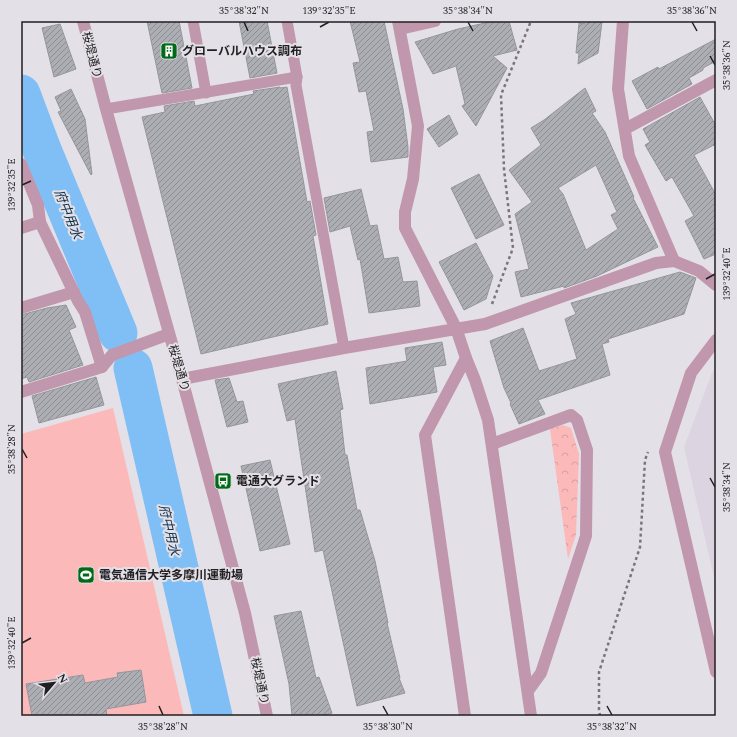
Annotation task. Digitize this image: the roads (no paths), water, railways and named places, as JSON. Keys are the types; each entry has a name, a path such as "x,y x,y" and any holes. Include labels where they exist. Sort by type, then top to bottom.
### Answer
{"street":[{"name":"桜堤通り","path":"83,21 106,110 182,379 245,613 267,716"},
{"path":"435,21 399,25 418,126 413,179 405,212 405,228 456,328 488,420 531,716"},
{"path":"623,21 618,89 629,156 674,261"},
{"path":"625,129 716,80"},
{"path":"21,164 38,205 40,222 78,301 85,312 102,366"},
{"path":"21,228 40,222"},
{"path":"182,379 344,348 485,324 656,263 674,261 699,272 716,284"},
{"path":"21,308 74,292"},
{"path":"21,392 102,366 112,355 169,334"},
{"path":"716,340 691,373 665,452 716,672"},
{"path":"465,716 424,435 466,358"},
{"path":"492,444 571,414 577,420 587,450 586,536 541,673 528,691"}],"lane":[{"path":"193,21 206,94"},
{"path":"287,21 297,77 296,85 344,348"},
{"path":"106,110 206,94 297,77"}],"waterway":[{"name":"府中用水","path":"21,94 42,150 118,333"},
{"name":"府中用水","path":"133,368 213,716"}],"place":[{"name":"グローバルハウス調布","path":"169,51"},
{"name":"電通大グランド","path":"223,481"},
{"name":"電気通信大学多摩川運動場","path":"86,575"}]}
